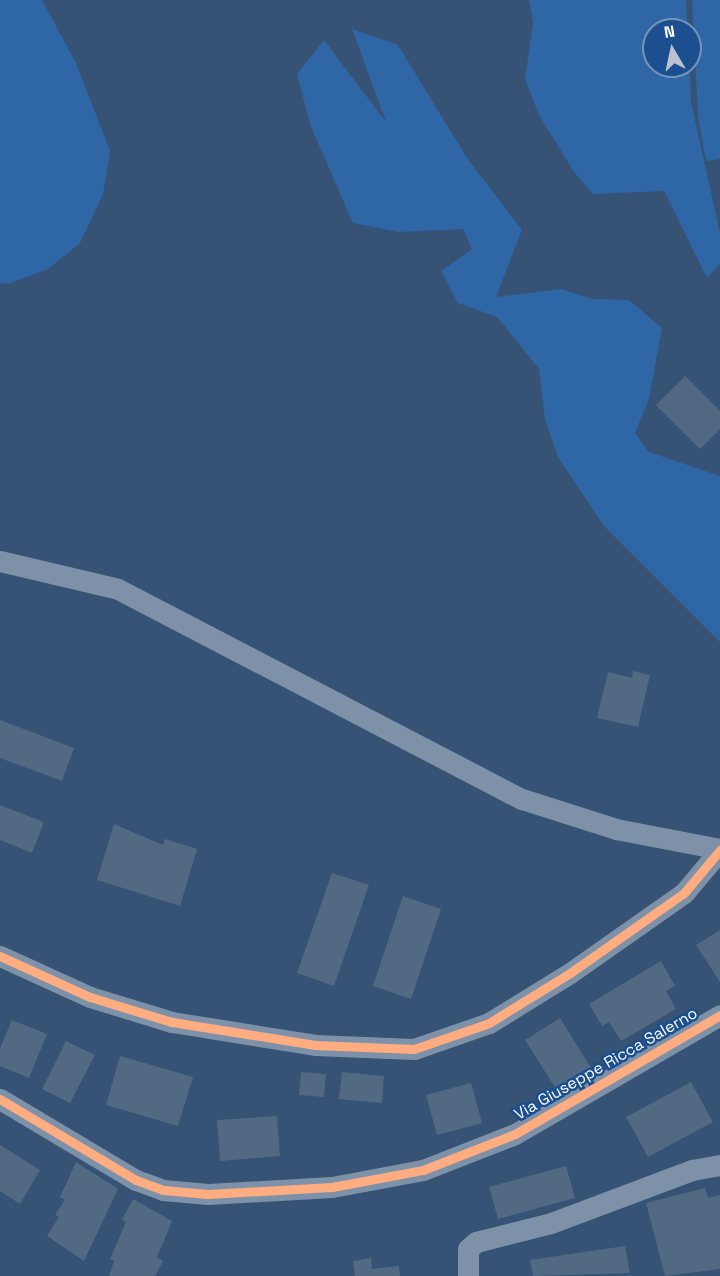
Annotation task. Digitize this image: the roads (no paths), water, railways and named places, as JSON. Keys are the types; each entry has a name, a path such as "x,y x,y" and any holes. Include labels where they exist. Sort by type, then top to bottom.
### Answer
{"street":[{"path":"0,561 118,589 291,675 432,756 522,799 616,829 720,850 684,892 570,973 489,1023 422,1048 379,1051 315,1045 172,1022 90,998 0,956"},
{"name":"Via Giuseppe Ricca Salerno","path":"0,1099 136,1180 163,1190 208,1194 325,1188 423,1170 482,1149 549,1118 720,1015"},
{"path":"468,1276 468,1249 476,1242 551,1223 692,1170 720,1165"}]}
